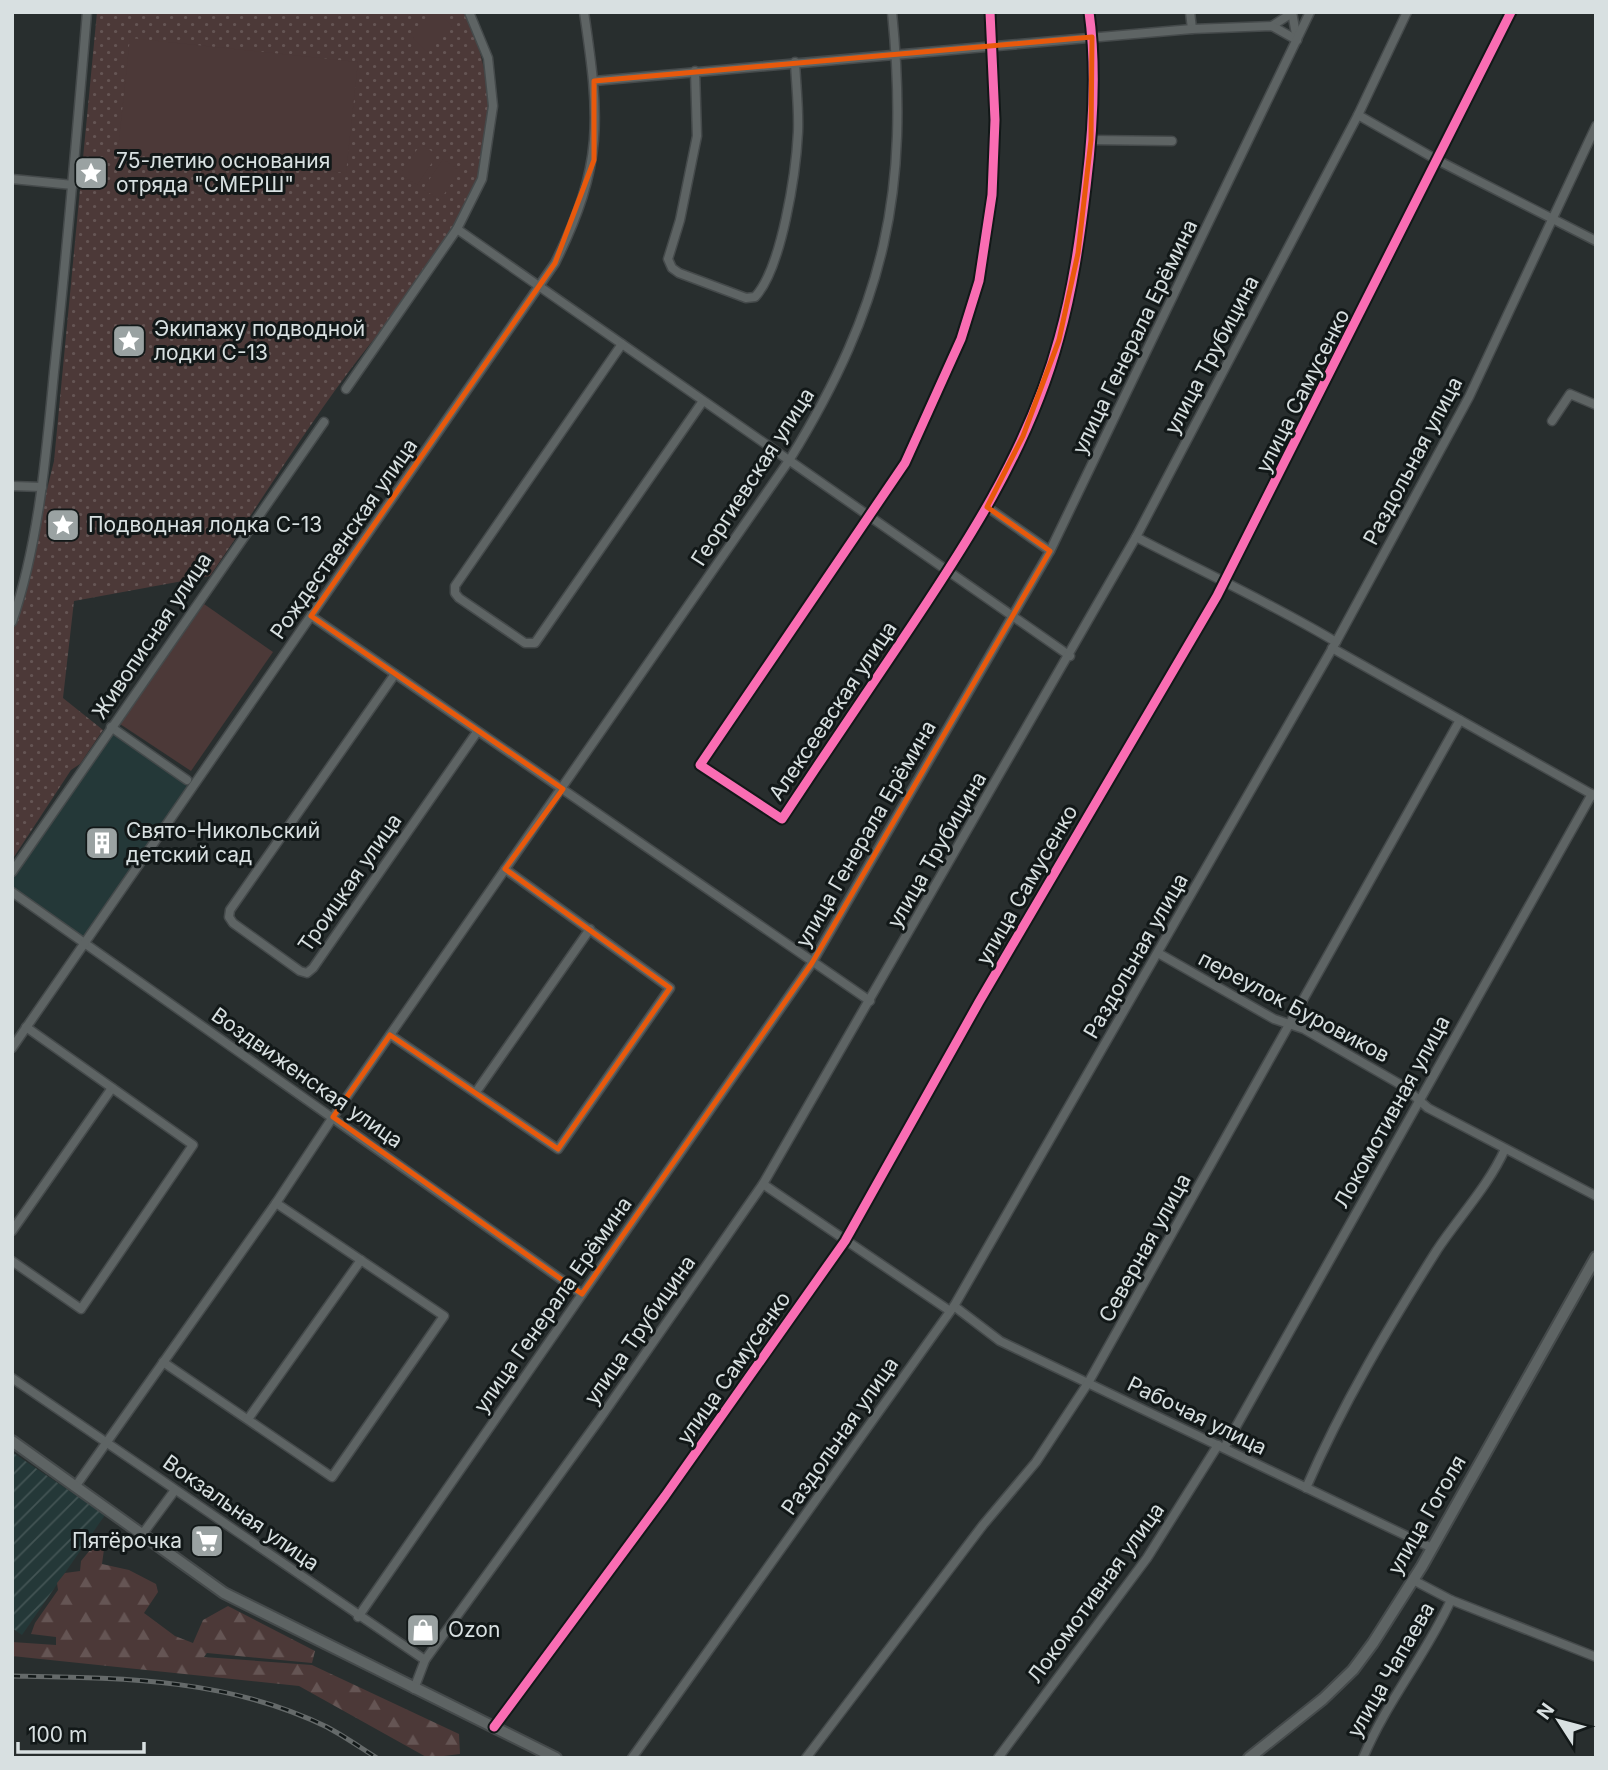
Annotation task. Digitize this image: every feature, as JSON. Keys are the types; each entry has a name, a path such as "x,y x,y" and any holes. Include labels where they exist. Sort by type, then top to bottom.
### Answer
{"main road":[{"name":"улица Гоголя","path":"1250,1758 1323,1699 1353,1670 1432,1548 1596,1257"},
{"path":"12,1441 141,1536 225,1593 556,1758"}],"street":[{"path":"12,622 20,598 42,487 73,185 87,12"},
{"path":"345,389 457,229 482,179 493,106 488,58 469,12"},
{"name":"Рождественская улица","path":"12,1048 540,288 571,230 594,160 597,121 584,12"},
{"name":"Георгиевская улица","path":"75,1487 276,1203 332,1117 563,789 790,459 842,367 866,312 883,255 898,159 900,105 892,12"},
{"path":"869,516 905,463 937,396 961,339 979,281 992,195 994,48 990,12"},
{"path":"949,570 987,507 1023,436 1059,340 1078,253 1091,140 1092,37 1089,12"},
{"path":"1189,12 1192,29"},
{"name":"улица Генерала Ерёмина","path":"358,1618 812,963 1050,551 1310,12"},
{"name":"улица Трубицина","path":"425,1660 599,1420 763,1184 1070,656 1136,537 1358,115 1407,12"},
{"name":"улица Самусенко","path":"494,1727 665,1496 845,1241 979,1002 1224,583 1439,161 1511,12"},
{"path":"594,81 896,53 994,48 1092,37 1272,26 1292,13 1297,40"},
{"path":"1272,26 1297,40"},
{"path":"695,71 697,135 680,220 668,259 672,268 679,273 746,298 755,297 764,288 782,236 798,132 795,62"},
{"path":"1358,115 1439,161 1596,241"},
{"name":"Раздольная улица","path":"632,1758 952,1308 1334,645 1469,397 1596,126"},
{"path":"1091,140 1172,141"},
{"path":"12,179 73,185"},
{"path":"457,229 1013,613 1070,656"},
{"path":"622,344 454,586 459,598 526,643 535,643 703,401"},
{"path":"1552,421 1570,394 1596,405"},
{"name":"Живописная улица","path":"12,872 324,422"},
{"path":"12,486 42,487"},
{"path":"987,507 1050,551"},
{"name":"Алексеевская улица","path":"869,516 700,765 782,819 949,570"},
{"path":"1136,537 1288,614 1334,645 1460,720 1594,795"},
{"path":"311,616 870,1001"},
{"name":"Троицкая улица","path":"395,674 230,910 229,917 233,923 307,973 477,732"},
{"name":"Северная улица","path":"807,1758 983,1525 1036,1462 1088,1383 1460,720"},
{"path":"111,727 187,780"},
{"name":"Локомотивная улица","path":"999,1758 1147,1558 1221,1447 1594,795"},
{"path":"390,1035 558,1149 670,988 505,869"},
{"name":"Воздвиженская улица","path":"12,892 582,1294"},
{"path":"477,1092 590,929"},
{"name":"переулок Буровиков","path":"1158,953 1381,1074 1428,1108 1596,1196"},
{"path":"12,1261 80,1308 193,1145 26,1027"},
{"path":"12,1231 112,1088"},
{"path":"1306,1488 1324,1446 1375,1354 1435,1253 1505,1149"},
{"name":"Рабочая улица","path":"763,1184 845,1241 1000,1340 1432,1548"},
{"path":"163,1362 332,1476 444,1316 276,1203"},
{"path":"248,1419 361,1260"},
{"name":"Вокзальная улица","path":"12,1378 358,1618 425,1660"},
{"path":"141,1536 175,1490"},
{"path":"1413,1580 1451,1600 1596,1657"},
{"name":"улица Чапаева","path":"1363,1758 1396,1690 1440,1625 1451,1600"},
{"path":"414,1689 425,1660"}],"highlighted area":[{"path":"1092,37 1091,140 1078,253 1059,340 1023,436 987,507 1050,551 812,963 582,1294 333,1117 390,1035 558,1149 670,988 505,869 563,789 311,616 555,263 594,160 594,81"}],"shaded area":[{"path":"112,734 188,785 83,937 12,887 12,879"},
{"path":"12,1452 105,1515 22,1635 12,1628"}],"green space":[{"path":"97,12 463,12 472,29 484,68 489,112 486,153 469,199 439,252 329,399 210,576 74,601 63,698 103,730 80,764 71,770 12,860 12,630 54,461"},
{"path":"438,12 452,26 427,52 413,38"},
{"path":"130,38 358,62 346,173 118,149"},
{"path":"421,144 437,155 417,185 400,174"},
{"path":"443,159 460,171 440,200 423,189"},
{"path":"204,604 273,652 191,771 120,724"},
{"path":"99,1539 105,1542 102,1564 129,1570 156,1584 158,1592 144,1613 175,1636 193,1643 203,1620 228,1606 315,1651 312,1663 207,1653 204,1657 312,1665 459,1734 460,1754 428,1758 299,1686 12,1656 12,1642 56,1645 56,1637 31,1634 35,1623 58,1590 57,1583 65,1573 80,1571 81,1561"}],"railway":[{"path":"12,1676 133,1680 212,1690 289,1711 327,1727 377,1758"}],"cycle path":[{"path":"990,12 995,120 992,195 979,281 961,339 905,463 700,765 782,819 971,534 1012,459 1046,379 1068,300 1086,187 1093,100 1089,12"},
{"path":"494,1727 665,1496 845,1241 979,1002 1217,596 1511,12"}],"place":[{"name":"75-летию основания отряда \"СМЕРШ\"","path":"91,173"},
{"name":"Экипажу подводной лодки С-13","path":"129,341"},
{"name":"Подводная лодка С-13","path":"63,525"},
{"name":"Свято-Никольский детский сад","path":"102,843"},
{"name":"Пятёрочка","path":"207,1541"},
{"name":"Ozon","path":"423,1630"}]}
